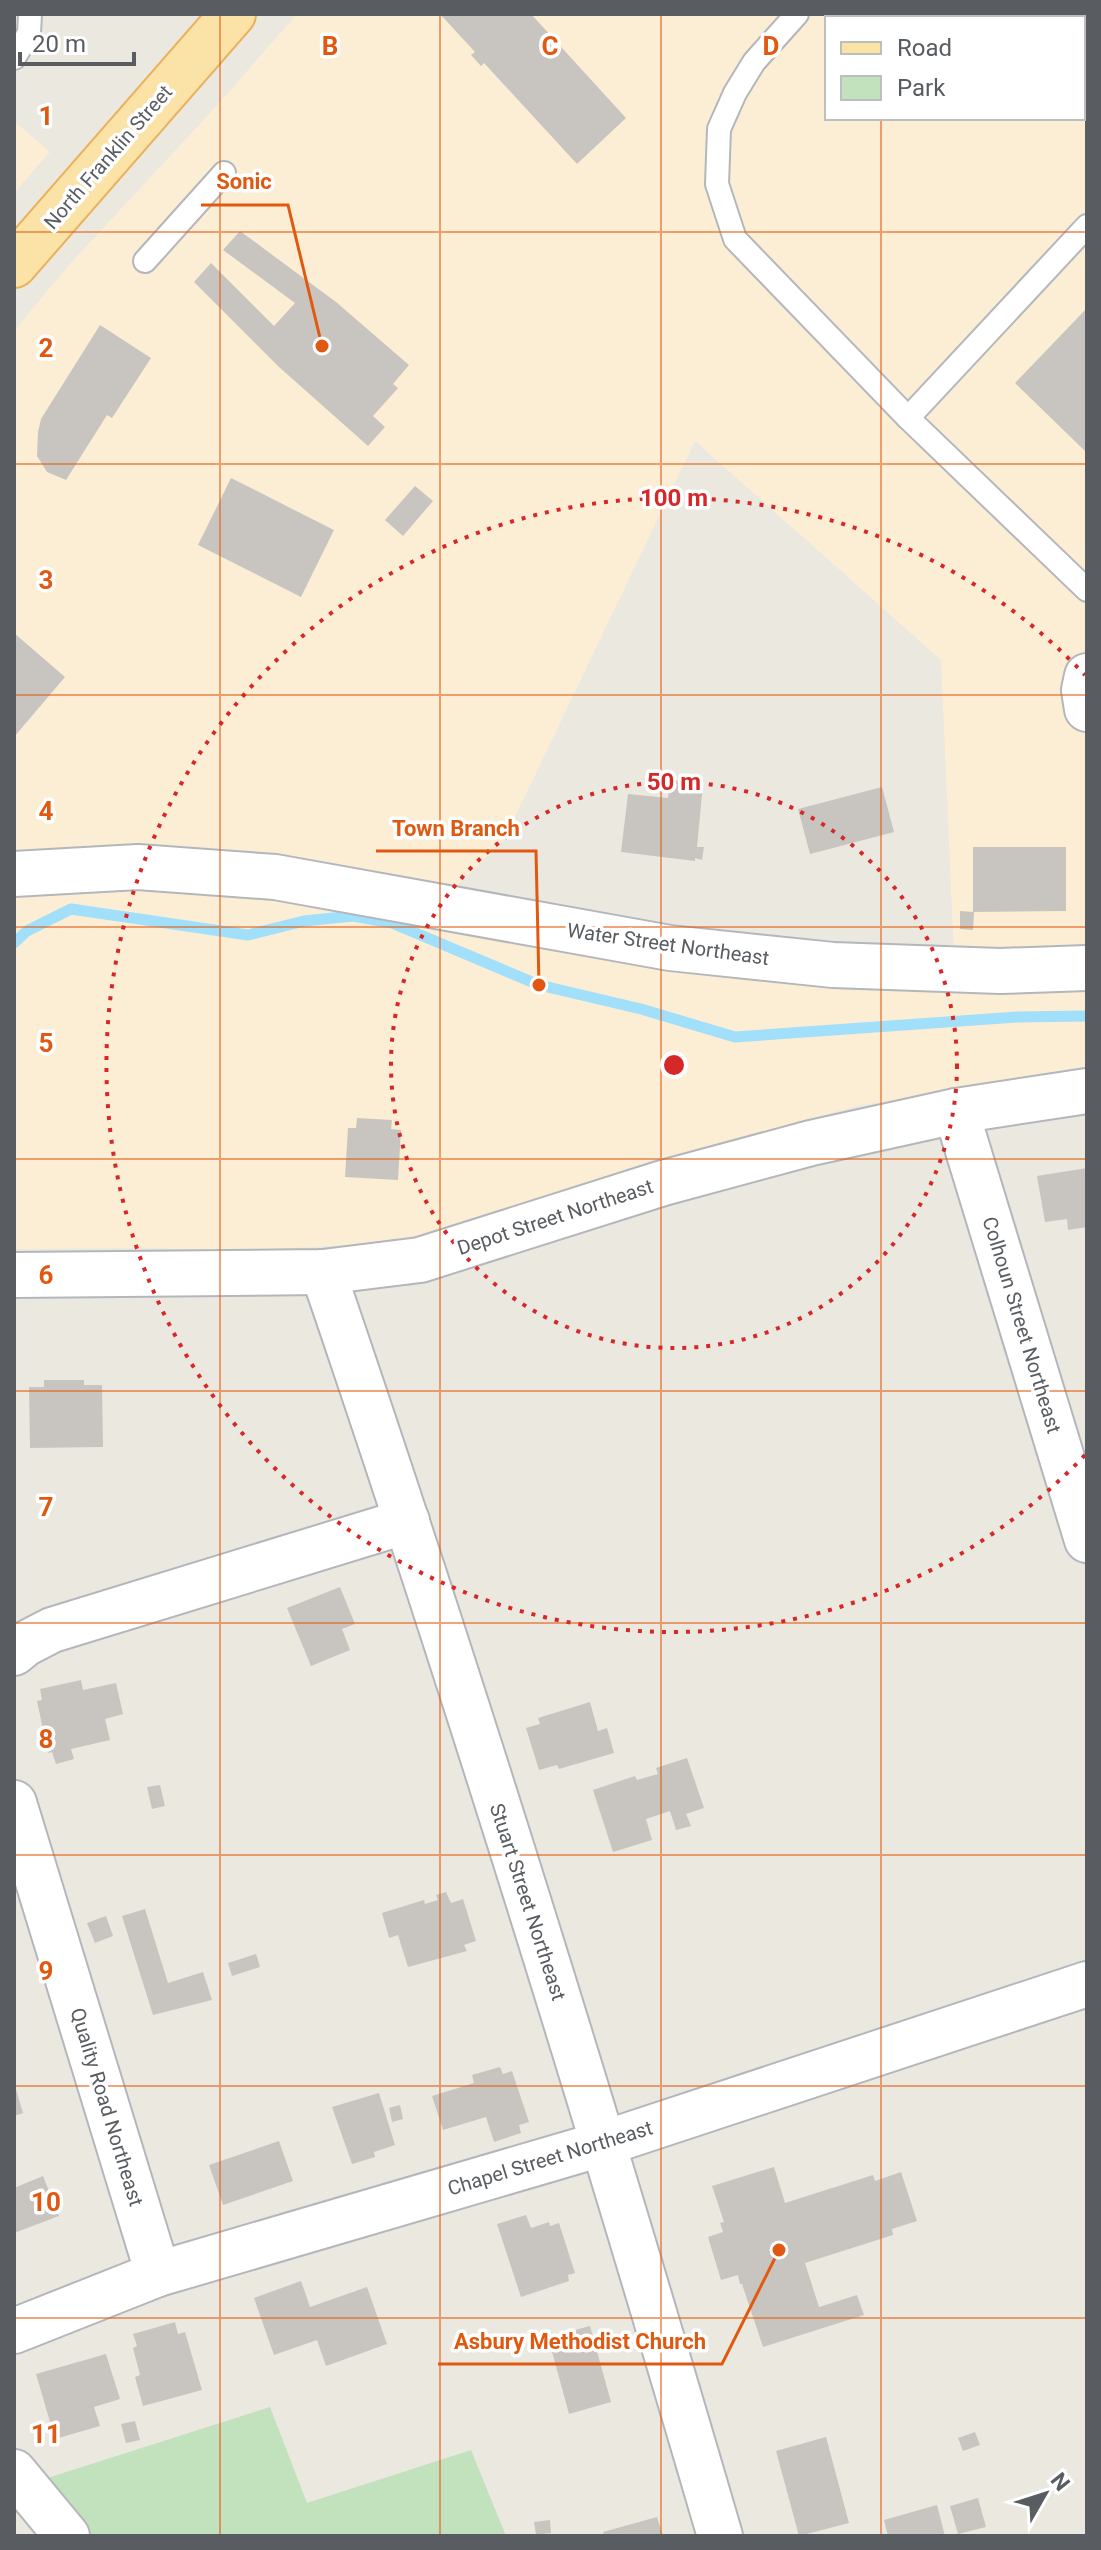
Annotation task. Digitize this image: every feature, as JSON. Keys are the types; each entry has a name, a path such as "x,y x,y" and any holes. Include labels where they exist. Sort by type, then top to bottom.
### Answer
{"main road":[{"name":"North Franklin Street","path":"14,265 233,14"}],"street":[{"path":"1087,676 1084,690 1087,709"},
{"name":"Water Street Northeast","path":"14,874 138,867 275,877 670,948 833,965 1000,971 1087,968"},
{"name":"Depot Street Northeast","path":"14,1275 323,1272 420,1260 663,1183 811,1143 956,1111 1087,1091"},
{"name":"Colhoun Street Northeast","path":"956,1111 1087,1540"},
{"name":"Stuart Street Northeast","path":"323,1272 407,1521 605,2143 720,2536"},
{"path":"14,1653 52,1630 407,1521"},
{"name":"Quality Road Northeast","path":"14,1803 158,2274"},
{"name":"Chapel Street Northeast","path":"14,2331 158,2274 605,2143 1087,1984"},
{"path":"14,2472 67,2536"}],"lane":[{"path":"14,58 29,33 30,14"},
{"path":"797,14 754,62 735,93 719,129 717,184 735,239 908,418 1087,590"},
{"path":"145,261 224,173"},
{"path":"908,418 1087,226"}],"shaded area":[{"path":"297,14 1087,14 1087,1069 857,1106 668,1158 491,1216 416,1236 362,1244 240,1251 14,1249 14,331 68,266","holes":["695,441 941,660 954,956 630,924 450,892 504,840"]},
{"path":"14,121 50,152 14,193"}],"green space":[{"path":"270,2407 307,2503 471,2450 506,2536 88,2536 41,2480"}],"building":[{"path":"440,14 531,14 626,118 577,164 484,63 481,66 471,55 475,52"},
{"path":"240,231 336,302 409,365 393,384 398,388 373,416 385,427 368,446 279,367 194,282 211,263 274,326 295,303 223,250"},
{"path":"1087,308 1087,453 1015,383"},
{"path":"100,325 151,358 112,418 107,415 66,480 47,472 37,456 38,432 41,419"},
{"path":"231,478 334,530 301,597 198,545"},
{"path":"415,486 433,501 403,536 385,520"},
{"path":"14,633 65,677 14,737"},
{"path":"670,780 703,784 697,847 704,847 702,860 621,852 628,794 668,798"},
{"path":"882,787 894,832 810,854 798,809"},
{"path":"973,847 1066,847 1066,911 973,912"},
{"path":"960,911 974,912 973,930 960,929"},
{"path":"357,1118 392,1120 391,1129 401,1130 398,1180 345,1177 348,1128 356,1128"},
{"path":"1087,1168 1087,1227 1068,1230 1067,1219 1045,1222 1037,1176"},
{"path":"44,1380 84,1380 84,1385 102,1385 103,1447 30,1448 29,1387 44,1387"},
{"path":"340,1587 355,1624 342,1629 350,1650 311,1666 287,1608"},
{"path":"81,1680 83,1690 116,1683 123,1714 105,1719 110,1740 71,1749 74,1759 56,1764 52,1752 48,1753 37,1701 42,1700 40,1689"},
{"path":"590,1702 598,1731 607,1728 614,1753 559,1769 557,1765 539,1770 526,1728 540,1724 538,1718"},
{"path":"687,1758 704,1808 686,1814 691,1826 676,1830 670,1811 646,1819 652,1840 613,1852 593,1790 635,1776 637,1780 658,1774 656,1768"},
{"path":"160,1785 165,1806 152,1809 147,1787"},
{"path":"446,1892 451,1903 463,1899 476,1941 464,1945 467,1951 408,1967 398,1935 389,1938 382,1913 424,1900 425,1904 438,1900 436,1895"},
{"path":"145,1909 168,1983 203,1972 212,2000 153,2015 122,1916"},
{"path":"106,1916 113,1936 95,1943 87,1923"},
{"path":"256,1954 260,1967 232,1976 228,1963"},
{"path":"500,2067 503,2074 512,2071 529,2122 519,2125 521,2133 494,2142 486,2117 443,2130 432,2096 474,2083 472,2075"},
{"path":"14,2087 23,2113 14,2116"},
{"path":"379,2093 395,2145 374,2152 375,2157 352,2164 332,2107"},
{"path":"400,2105 403,2119 392,2122 389,2108"},
{"path":"279,2141 293,2181 223,2205 209,2165"},
{"path":"774,2167 785,2203 873,2175 875,2181 901,2172 917,2221 892,2229 893,2235 805,2263 819,2307 857,2295 864,2315 763,2347 738,2275 721,2280 708,2237 723,2232 720,2223 724,2222 712,2186"},
{"path":"43,2176 59,2216 14,2233 14,2188"},
{"path":"526,2215 531,2228 549,2222 550,2226 559,2223 575,2273 568,2275 569,2281 521,2297 497,2224"},
{"path":"301,2281 310,2307 367,2287 387,2344 326,2366 317,2340 274,2355 254,2298"},
{"path":"175,2322 178,2334 185,2332 202,2390 143,2406 135,2377 140,2375 133,2334"},
{"path":"590,2326 611,2402 569,2414 548,2337"},
{"path":"106,2354 120,2399 94,2407 100,2426 55,2439 36,2374"},
{"path":"135,2421 140,2440 126,2443 121,2424"},
{"path":"975,2432 980,2445 963,2451 958,2438"},
{"path":"826,2437 849,2523 799,2536 776,2451"},
{"path":"978,2498 986,2527 958,2534 950,2506"},
{"path":"937,2505 945,2536 888,2536 884,2520"},
{"path":"657,2517 663,2536 604,2536 603,2532"},
{"path":"550,2520 551,2533 536,2535 534,2522"}],"waterway":[{"path":"14,943 27,931 71,909 248,935 304,921 353,916 392,923 539,985 641,1009 735,1037 1017,1017 1087,1016"}],"place":[{"name":"Sonic","path":"322,346"},
{"name":"Town Branch","path":"539,985"},
{"name":"Asbury Methodist Church","path":"779,2250"}]}
